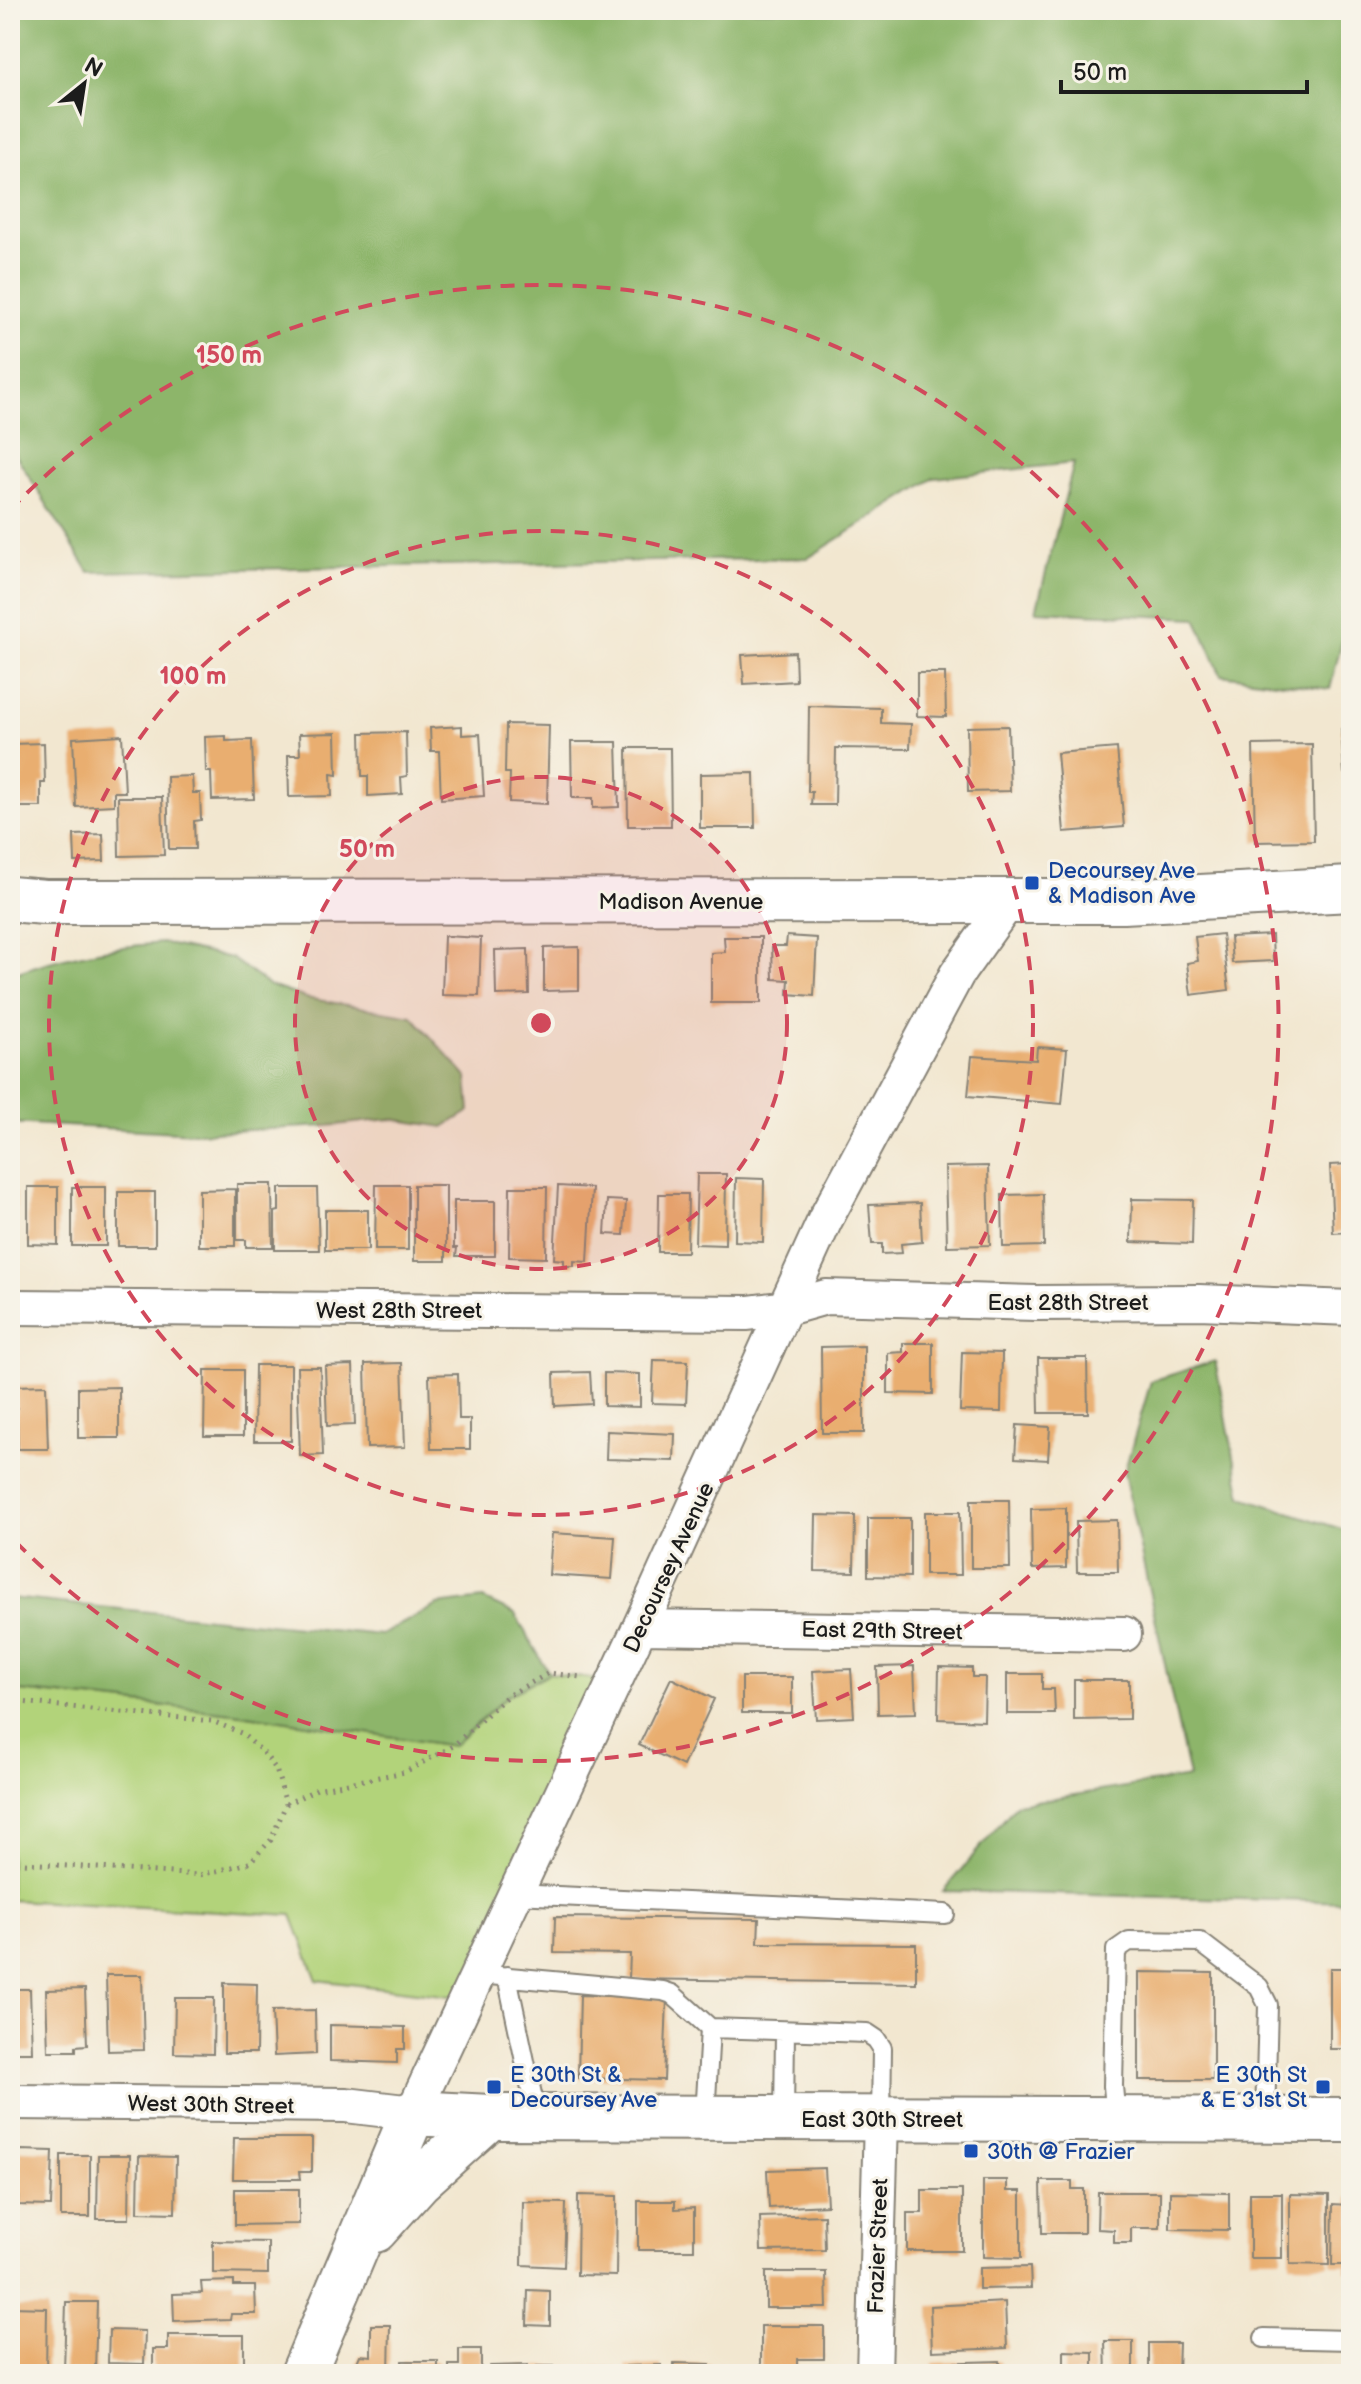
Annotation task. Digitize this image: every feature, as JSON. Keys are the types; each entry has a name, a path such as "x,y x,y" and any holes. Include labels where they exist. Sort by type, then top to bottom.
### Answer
{"main road":[{"name":"Madison Avenue","path":"10,899 45,902 1123,901 1351,889"},
{"name":"East 30th Street","path":"413,2113 537,2118 1351,2120"},
{"name":"Decoursey Avenue","path":"303,2374 413,2113"},
{"name":"Decoursey Avenue","path":"355,2248 418,2182 490,2117"}],"street":[{"name":"Decoursey Avenue","path":"413,2113 493,1975 515,1894 825,1220 957,974 1009,901"},
{"name":"East 28th Street","path":"787,1308 826,1297 1036,1303 1199,1302 1351,1308"},
{"name":"West 28th Street","path":"10,1307 732,1313 787,1308"},
{"name":"East 29th Street","path":"640,1627 1124,1634"},
{"name":"West 30th Street","path":"10,2102 346,2105 413,2113"},
{"name":"Frazier Street","path":"874,2374 881,2119"}],"lane":[{"path":"515,1894 945,1914"},
{"path":"1116,2119 1113,2086 1116,1950 1129,1941 1200,1942 1259,1987 1268,2005 1265,2119"},
{"path":"537,2118 493,1975 663,1991 672,1994 710,2028 867,2033 882,2048 881,2119"},
{"path":"705,2118 710,2028"},
{"path":"784,2118 785,2031"},
{"path":"1264,2338 1351,2340"}],"path":[{"path":"286,1804 317,1789 405,1772 453,1746 507,1696 549,1673 614,1682"},
{"path":"10,1701 212,1721 241,1733 262,1751 276,1769 286,1804 271,1840 249,1863 200,1875 10,1862"}],"green space":[{"path":"10,10 1351,10 1351,605 1330,689 1221,675 1196,618 1036,611 1074,463 934,478 808,558 89,572 10,446"},
{"path":"162,943 231,958 268,985 306,998 412,1016 467,1077 470,1111 444,1127 391,1119 196,1133 10,1123 10,975 85,953"},
{"path":"1215,1361 1242,1497 1351,1532 1351,1902 943,1891 1017,1804 1189,1777 1124,1473 1151,1381"},
{"path":"10,1598 381,1635 437,1605 483,1599 515,1614 549,1673 507,1696 453,1746 234,1713 10,1690"},
{"path":"549,1673 614,1682 466,1998 317,1980 292,1915 10,1900 10,1690 234,1713 453,1746 507,1696"}],"building":[{"path":"795,652 796,681 744,684 742,655"},
{"path":"917,673 945,673 946,717 917,716"},
{"path":"809,706 881,708 881,723 911,724 910,749 836,748 835,805 811,805 812,792 808,792"},
{"path":"506,724 549,725 547,804 509,802 510,773 505,773"},
{"path":"462,726 462,735 480,734 484,796 441,799 439,751 431,751 430,728"},
{"path":"1008,726 1010,791 968,792 967,727"},
{"path":"1351,728 1351,773 1344,773 1341,729"},
{"path":"406,732 407,776 401,777 402,794 368,796 368,776 362,776 361,733"},
{"path":"336,733 337,775 331,774 332,796 289,797 288,755 300,755 299,734"},
{"path":"122,735 125,792 114,792 114,805 76,807 73,738"},
{"path":"226,736 226,741 252,740 254,799 212,800 211,772 206,772 205,737"},
{"path":"571,742 617,742 619,807 593,808 593,798 572,798"},
{"path":"44,743 45,783 41,783 41,807 10,807 10,744"},
{"path":"1312,744 1314,841 1255,842 1253,745"},
{"path":"627,748 670,748 671,826 628,826"},
{"path":"1117,748 1124,827 1064,832 1057,753"},
{"path":"754,773 755,828 700,828 700,774"},
{"path":"192,776 193,793 200,793 201,820 194,821 195,849 169,849 167,777"},
{"path":"118,797 162,797 164,855 119,856"},
{"path":"103,834 104,861 75,862 74,835"},
{"path":"1222,934 1229,990 1191,995 1187,963 1198,961 1195,937"},
{"path":"1272,935 1273,961 1232,963 1230,937"},
{"path":"444,936 481,938 479,996 442,995"},
{"path":"787,936 817,938 814,996 788,994 789,980 773,979 772,946 786,946"},
{"path":"724,937 761,937 761,1003 711,1003 711,953 725,952"},
{"path":"579,947 579,990 544,991 544,948"},
{"path":"528,949 529,994 496,995 495,950"},
{"path":"1037,1047 1067,1049 1062,1104 968,1096 972,1056 1036,1060"},
{"path":"1351,1164 1351,1232 1333,1233 1330,1165"},
{"path":"988,1166 990,1245 947,1246 945,1167"},
{"path":"697,1174 726,1174 725,1245 695,1244"},
{"path":"736,1178 764,1179 763,1242 735,1241"},
{"path":"237,1184 272,1184 273,1247 246,1247 246,1240 237,1240"},
{"path":"376,1185 408,1185 408,1250 375,1250"},
{"path":"414,1185 446,1185 446,1261 414,1261"},
{"path":"558,1186 592,1188 588,1262 574,1261 574,1266 564,1266 564,1260 554,1259"},
{"path":"28,1187 58,1187 58,1245 28,1244"},
{"path":"72,1187 106,1187 106,1246 72,1246"},
{"path":"510,1187 547,1187 546,1258 509,1257"},
{"path":"279,1188 317,1188 319,1250 275,1250 275,1212 279,1211"},
{"path":"235,1189 235,1246 199,1246 199,1190"},
{"path":"118,1192 155,1192 155,1246 118,1246"},
{"path":"10,1193 16,1193 15,1243 10,1243"},
{"path":"659,1194 688,1194 687,1252 658,1252"},
{"path":"1043,1194 1044,1246 1003,1247 1002,1195"},
{"path":"1132,1199 1193,1200 1192,1244 1131,1242"},
{"path":"607,1200 626,1201 624,1235 605,1234"},
{"path":"454,1201 495,1201 495,1256 456,1256"},
{"path":"920,1203 922,1242 901,1244 902,1253 882,1254 882,1244 872,1244 869,1205"},
{"path":"325,1210 368,1210 368,1250 325,1250"},
{"path":"903,1343 933,1343 933,1394 888,1393 888,1353 903,1352"},
{"path":"864,1346 864,1433 822,1433 821,1347"},
{"path":"962,1352 1002,1353 1001,1412 960,1411"},
{"path":"1038,1358 1087,1358 1088,1413 1039,1413"},
{"path":"654,1360 688,1361 686,1404 652,1403"},
{"path":"402,1363 405,1447 367,1448 365,1364"},
{"path":"255,1365 291,1365 291,1441 254,1441"},
{"path":"353,1365 355,1425 327,1426 325,1366"},
{"path":"297,1367 320,1367 323,1455 300,1456"},
{"path":"205,1370 243,1370 243,1436 204,1436"},
{"path":"590,1372 592,1404 555,1406 554,1373"},
{"path":"604,1373 640,1374 640,1407 604,1406"},
{"path":"458,1374 459,1419 470,1419 470,1449 431,1449 429,1375"},
{"path":"46,1385 48,1449 18,1449 16,1386"},
{"path":"119,1387 119,1438 78,1438 78,1388"},
{"path":"1017,1425 1050,1427 1048,1460 1015,1458"},
{"path":"607,1431 675,1434 674,1461 606,1459"},
{"path":"971,1500 1009,1500 1010,1568 971,1568"},
{"path":"1066,1508 1066,1568 1032,1569 1031,1509"},
{"path":"925,1512 960,1512 961,1575 925,1575"},
{"path":"816,1515 855,1516 854,1572 815,1571"},
{"path":"868,1518 910,1518 910,1577 868,1576"},
{"path":"1117,1520 1118,1572 1077,1572 1076,1521"},
{"path":"552,1533 615,1537 612,1579 549,1575"},
{"path":"914,1666 916,1713 878,1714 877,1667"},
{"path":"939,1667 972,1668 972,1677 985,1677 984,1721 938,1719"},
{"path":"851,1669 854,1717 816,1719 813,1671"},
{"path":"1007,1674 1042,1674 1042,1689 1054,1689 1055,1714 1007,1714"},
{"path":"742,1677 792,1677 792,1713 742,1713"},
{"path":"671,1678 714,1699 683,1766 639,1745"},
{"path":"1074,1680 1129,1680 1129,1719 1074,1720"},
{"path":"555,1917 759,1919 758,1943 916,1944 916,1983 629,1979 630,1954 554,1953"},
{"path":"1330,1968 1351,1968 1351,2049 1330,2049"},
{"path":"1139,1972 1213,1973 1213,2080 1139,2080"},
{"path":"106,1975 142,1975 144,2050 108,2051"},
{"path":"224,1983 257,1984 256,2053 224,2053"},
{"path":"10,1989 30,1989 32,2052 10,2052"},
{"path":"85,1989 87,2045 76,2046 76,2051 48,2051 46,1990"},
{"path":"580,1995 667,1998 664,2080 578,2078"},
{"path":"175,1998 214,1998 213,2054 174,2053"},
{"path":"315,2010 316,2054 274,2056 272,2011"},
{"path":"330,2025 405,2027 405,2049 397,2049 397,2063 330,2061"},
{"path":"234,2138 312,2138 312,2172 299,2172 300,2179 233,2179"},
{"path":"20,2150 53,2151 51,2206 18,2205"},
{"path":"61,2155 90,2155 90,2217 61,2217"},
{"path":"98,2155 130,2155 129,2219 97,2219"},
{"path":"139,2156 176,2157 175,2213 138,2212"},
{"path":"825,2168 827,2205 769,2208 767,2170"},
{"path":"983,2180 1007,2180 1007,2191 1021,2191 1021,2258 983,2257"},
{"path":"1041,2181 1072,2181 1072,2189 1084,2189 1084,2233 1042,2233"},
{"path":"235,2189 299,2189 299,2224 235,2225"},
{"path":"922,2190 962,2190 962,2251 907,2251 907,2213 922,2213"},
{"path":"1098,2192 1160,2192 1160,2228 1131,2228 1131,2243 1114,2243 1114,2230 1097,2229"},
{"path":"1170,2192 1229,2193 1229,2230 1170,2229"},
{"path":"1250,2193 1282,2193 1282,2258 1250,2258"},
{"path":"1290,2194 1329,2195 1329,2265 1290,2264"},
{"path":"578,2195 617,2196 616,2276 577,2275"},
{"path":"1348,2197 1351,2197 1351,2272 1345,2272 1345,2265 1332,2265 1333,2204 1348,2205"},
{"path":"638,2201 675,2201 675,2209 694,2208 694,2250 638,2250"},
{"path":"523,2202 566,2203 564,2267 522,2265"},
{"path":"824,2215 825,2250 761,2251 760,2217"},
{"path":"213,2241 268,2242 268,2274 213,2273"},
{"path":"1030,2267 1031,2288 979,2289 979,2268"},
{"path":"766,2272 826,2272 827,2308 766,2308"},
{"path":"234,2281 234,2286 255,2286 256,2314 231,2314 230,2319 174,2321 173,2294 202,2293 201,2282"},
{"path":"528,2290 550,2291 550,2326 527,2325"},
{"path":"66,2302 97,2302 95,2372 64,2371"},
{"path":"1005,2302 1007,2348 932,2351 930,2306"},
{"path":"11,2307 47,2308 46,2373 10,2372"},
{"path":"371,2325 390,2325 389,2374 355,2374 360,2355 371,2356"},
{"path":"761,2326 824,2326 824,2359 797,2359 797,2373 761,2373"},
{"path":"109,2330 145,2331 144,2364 108,2363"},
{"path":"168,2335 244,2335 244,2374 153,2374 153,2349 168,2349"},
{"path":"1105,2341 1133,2341 1133,2374 1106,2374"},
{"path":"1149,2343 1179,2343 1178,2374 1149,2374"},
{"path":"459,2349 481,2349 481,2374 449,2374 449,2365 459,2365"},
{"path":"1064,2351 1093,2352 1093,2374 1064,2374"},
{"path":"402,2361 438,2361 438,2374 402,2374"},
{"path":"1000,2361 1001,2374 933,2374 933,2363"},
{"path":"674,2363 710,2364 709,2374 674,2374"},
{"path":"527,2365 527,2374 490,2374 490,2366"},
{"path":"661,2365 661,2374 626,2374 626,2366"},
{"path":"537,2366 572,2366 572,2374 537,2374"},
{"path":"583,2366 617,2367 617,2374 583,2374"},
{"path":"1261,2368 1351,2370 1351,2374 1261,2374"}],"place":[{"name":"Decoursey Ave & Madison Ave","path":"1032,883"},
{"name":"E 30th St & Decoursey Ave","path":"494,2087"},
{"name":"E 30th St & E 31st St","path":"1323,2087"},
{"name":"30th @ Frazier","path":"971,2151"}]}
